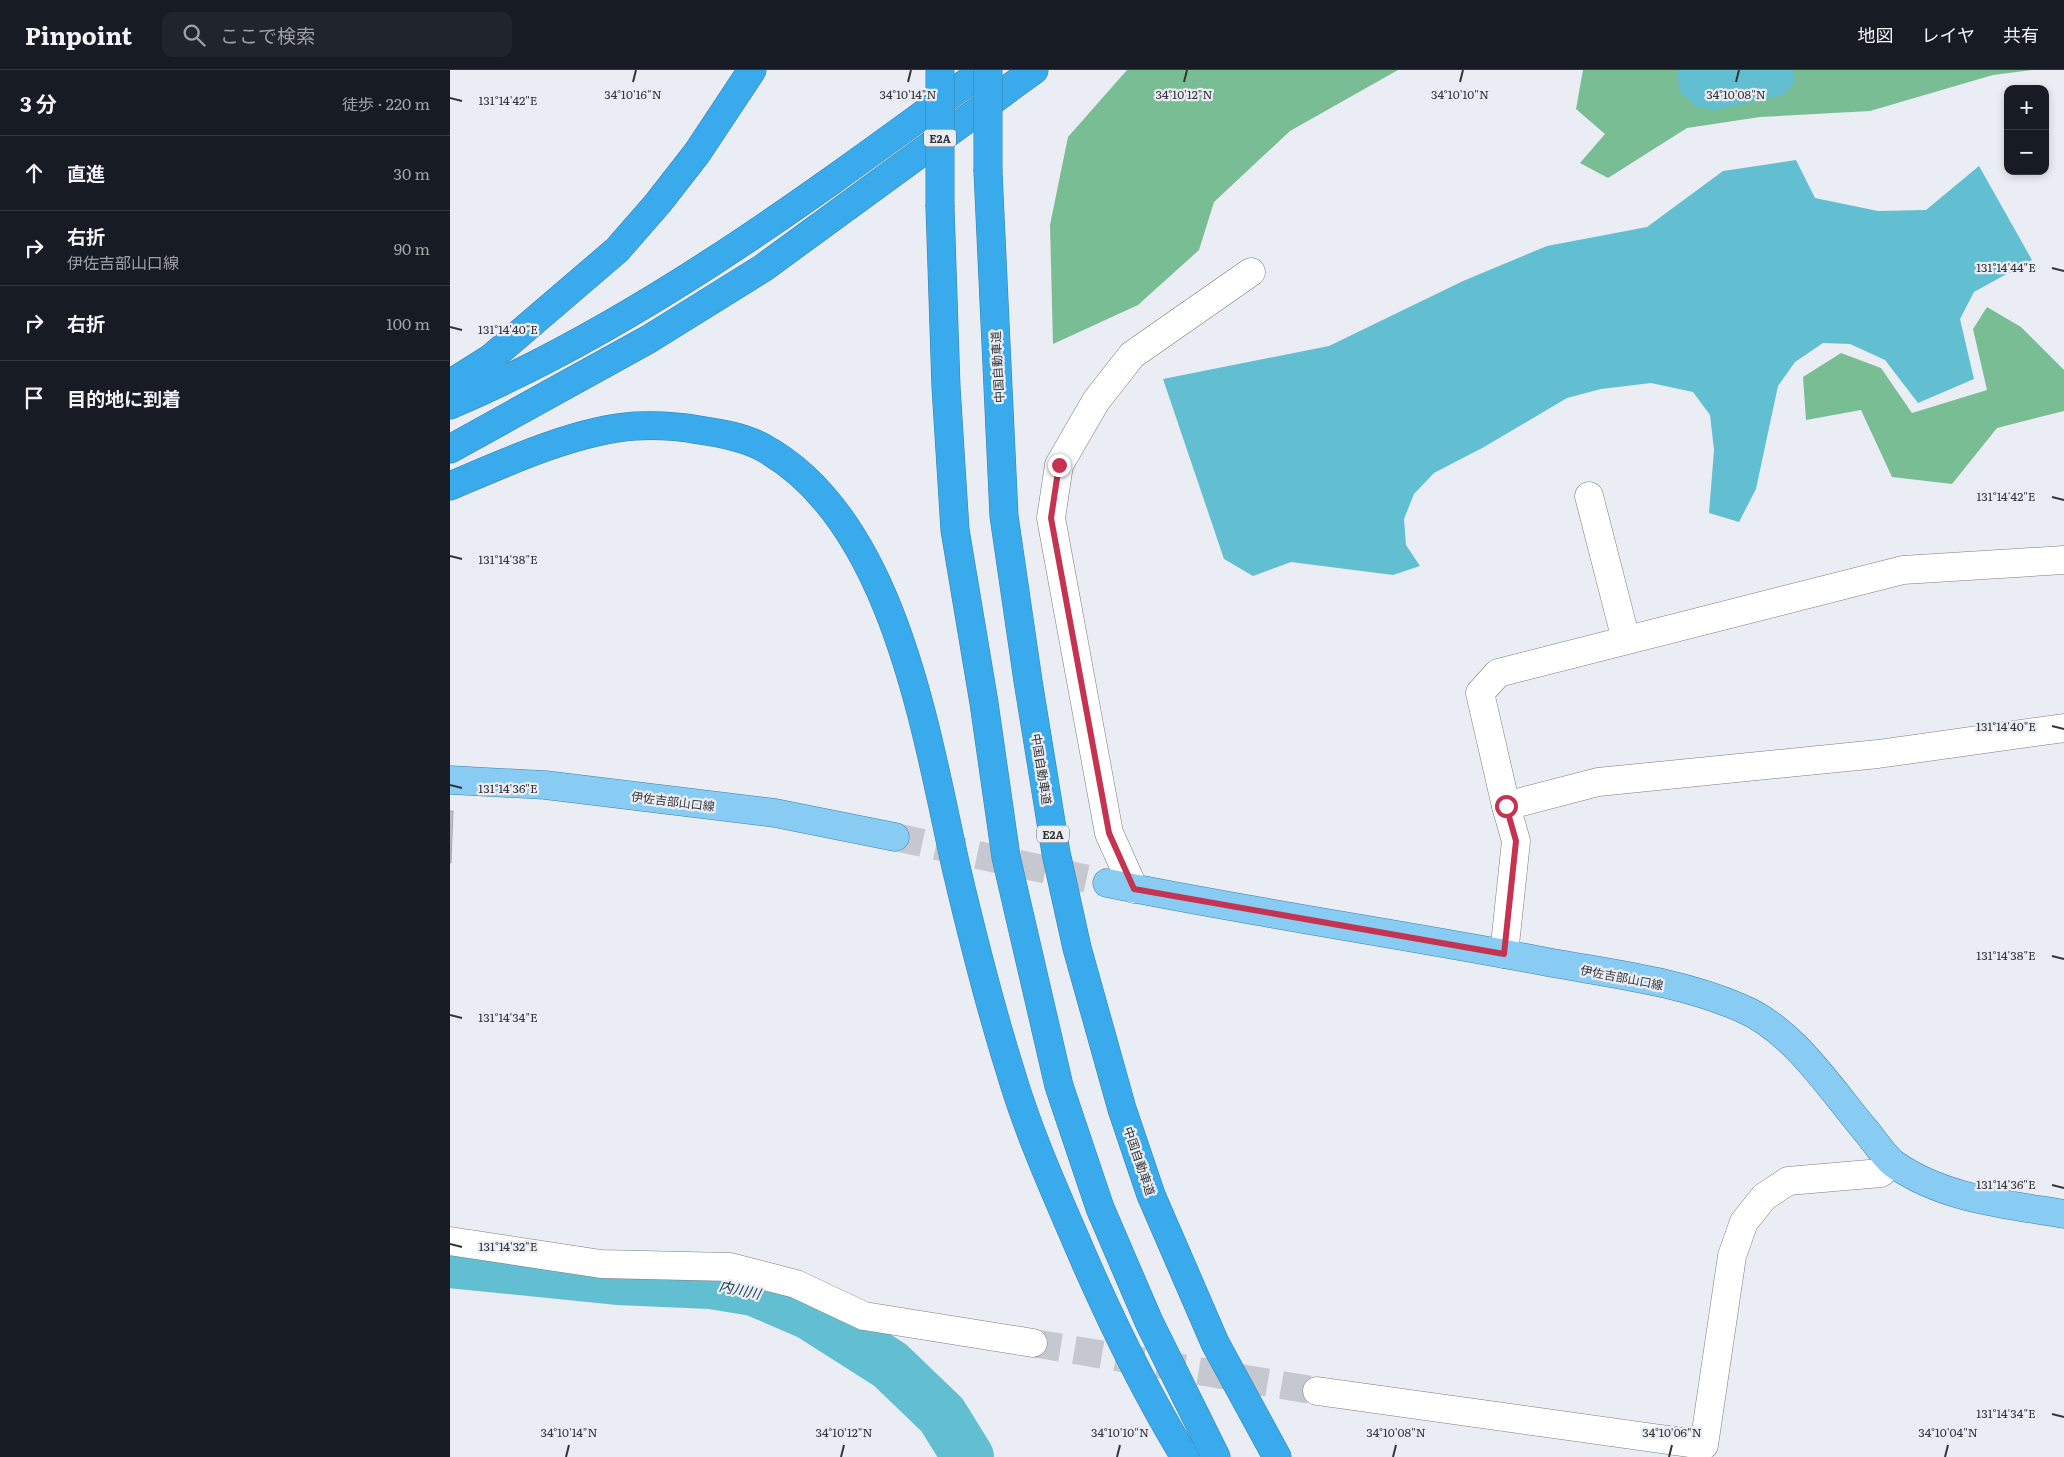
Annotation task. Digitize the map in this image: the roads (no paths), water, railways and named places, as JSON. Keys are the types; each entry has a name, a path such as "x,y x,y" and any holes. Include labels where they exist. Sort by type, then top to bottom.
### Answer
{"highway":[{"path":"450,384 491,358 617,250 698,153 752,70"},
{"name":"E2A","path":"940,70 940,207 946,387 956,530 984,703 1006,857 1059,1086 1100,1208 1149,1322 1216,1457"},
{"path":"450,405 502,383 631,313 738,246 984,70"},
{"name":"中国自動車道","path":"988,70 988,172 1004,516 1028,681 1055,844 1077,948 1122,1109 1151,1195 1215,1343 1277,1457"},
{"path":"450,449 648,339 762,268 1034,70"},
{"path":"450,486 520,456 586,435 633,426 680,426 721,433 759,446 791,466 820,491 860,546 888,609 905,659 926,731 966,912 1010,1070 1039,1154 1090,1275 1149,1397 1185,1457"}],"main road":[{"name":"伊佐吉部山口線","path":"450,780 545,785 775,813 895,837"},
{"name":"伊佐吉部山口線","path":"1107,883 1504,954 1659,983 1704,994 1743,1008 1774,1027 1811,1064 1892,1162 1942,1189 1984,1201 2064,1214"}],"street":[{"path":"1134,889 1109,833 1051,518 1059,465 1096,401 1132,355 1251,272"},
{"path":"1589,496 1626,640"},
{"path":"1504,954 1516,841 1480,693 1498,673 1903,570 2064,560"},
{"path":"1506,806 1598,782 1878,754 2064,728"},
{"path":"1317,1391 1704,1445 1732,1256 1744,1222 1764,1197 1788,1182 1881,1173 1892,1162"},
{"path":"450,1241 601,1264 730,1267 796,1284 864,1316 1033,1343"}],"water":[{"path":"1677,70 1794,70 1793,84 1783,95 1715,110 1696,106 1680,92"},
{"path":"1796,160 1815,198 1878,211 1926,210 1979,166 2032,260 1974,292 1960,319 1974,379 1918,403 1885,360 1850,344 1823,343 1795,362 1778,386 1756,489 1739,522 1709,513 1714,450 1710,415 1693,392 1651,383 1601,389 1567,398 1484,447 1434,473 1414,494 1404,519 1406,545 1420,566 1393,575 1291,562 1253,576 1224,559 1163,379 1329,346 1463,281 1547,246 1647,227 1723,171"}],"waterway":[{"name":"内川川","path":"450,1262 617,1279 711,1283 754,1290 810,1314 890,1365 942,1415 968,1457"}],"tunnel":[{"path":"895,837 1107,883"},
{"path":"1033,1343 1317,1391"}]}
